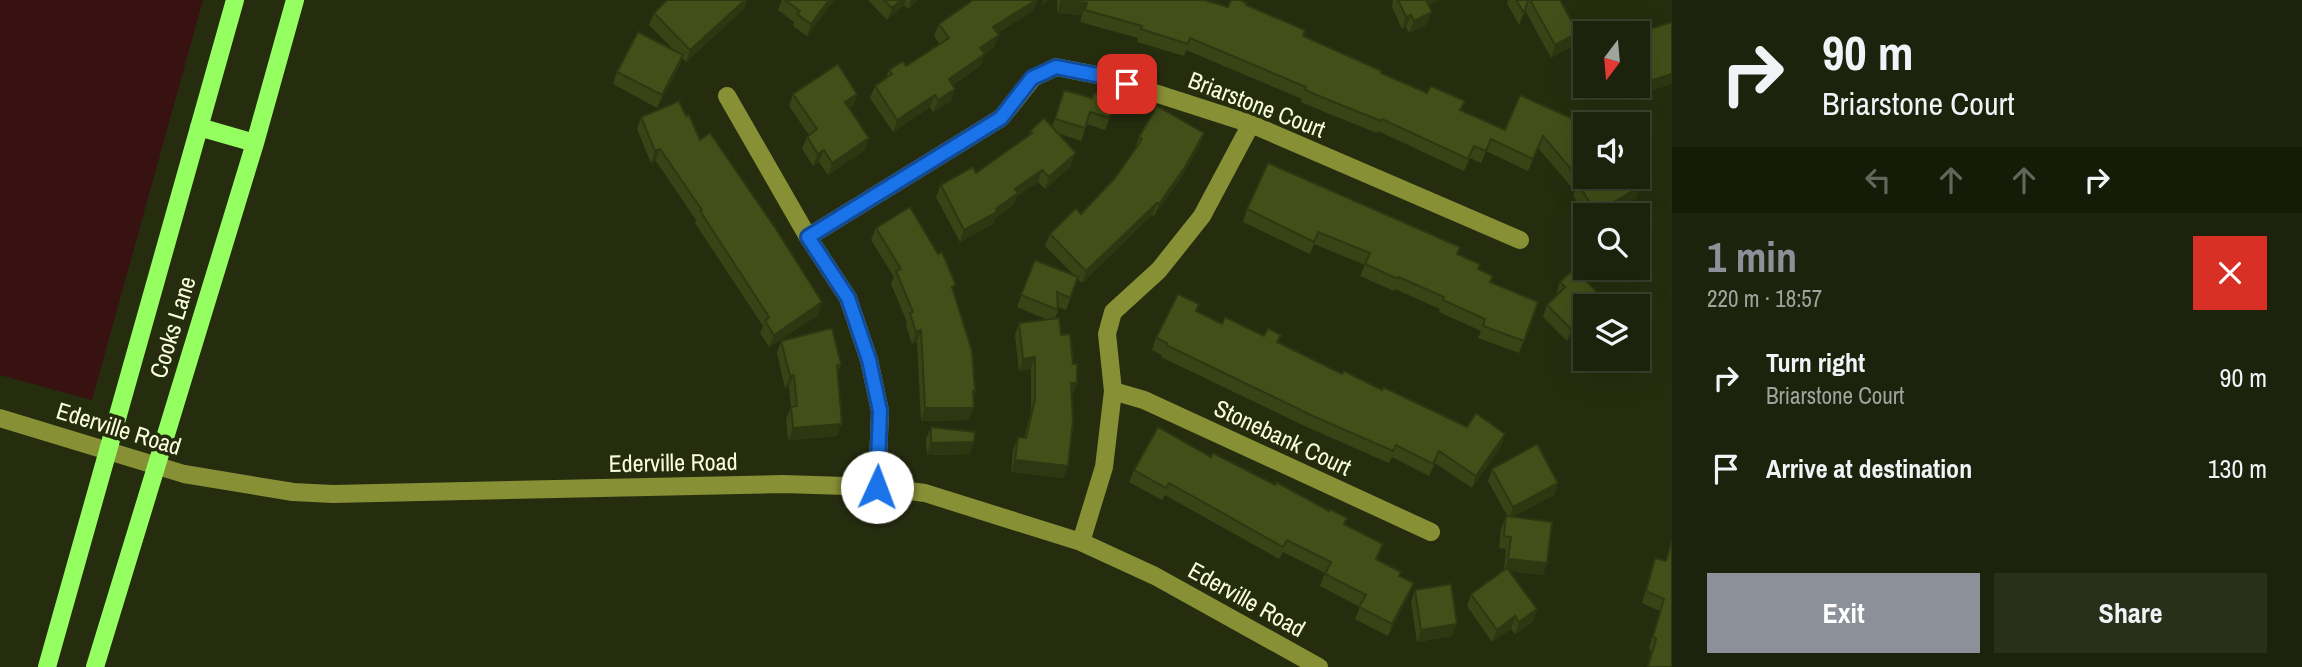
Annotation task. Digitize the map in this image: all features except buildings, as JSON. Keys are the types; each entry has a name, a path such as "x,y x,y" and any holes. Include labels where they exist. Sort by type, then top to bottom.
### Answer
{"main road":[{"name":"Cooks Lane","path":"47,667 235,0"},
{"name":"Cooks Lane","path":"95,667 255,143 295,0"},
{"path":"199,127 255,143"}],"street":[{"name":"Briarstone Court","path":"808,237 1001,118 1032,78 1056,67 1102,76 1251,124 1520,240"},
{"path":"727,96 808,237 848,298 869,360 880,411 877,487"},
{"path":"1081,542 1104,467 1113,391 1107,334 1113,313 1158,270 1202,216 1251,124"},
{"name":"Stonebank Court","path":"1113,391 1144,400 1431,532"},
{"name":"Ederville Road","path":"0,418 184,474 293,492 333,494 783,484 877,487 925,493 1081,542 1155,576 1319,667"}],"shaded area":[{"path":"0,0 203,0 92,400 0,375"}],"route":[{"path":"877,487 880,411 869,360 848,298 808,237 1001,118 1032,78 1056,67 1127,84"}]}
